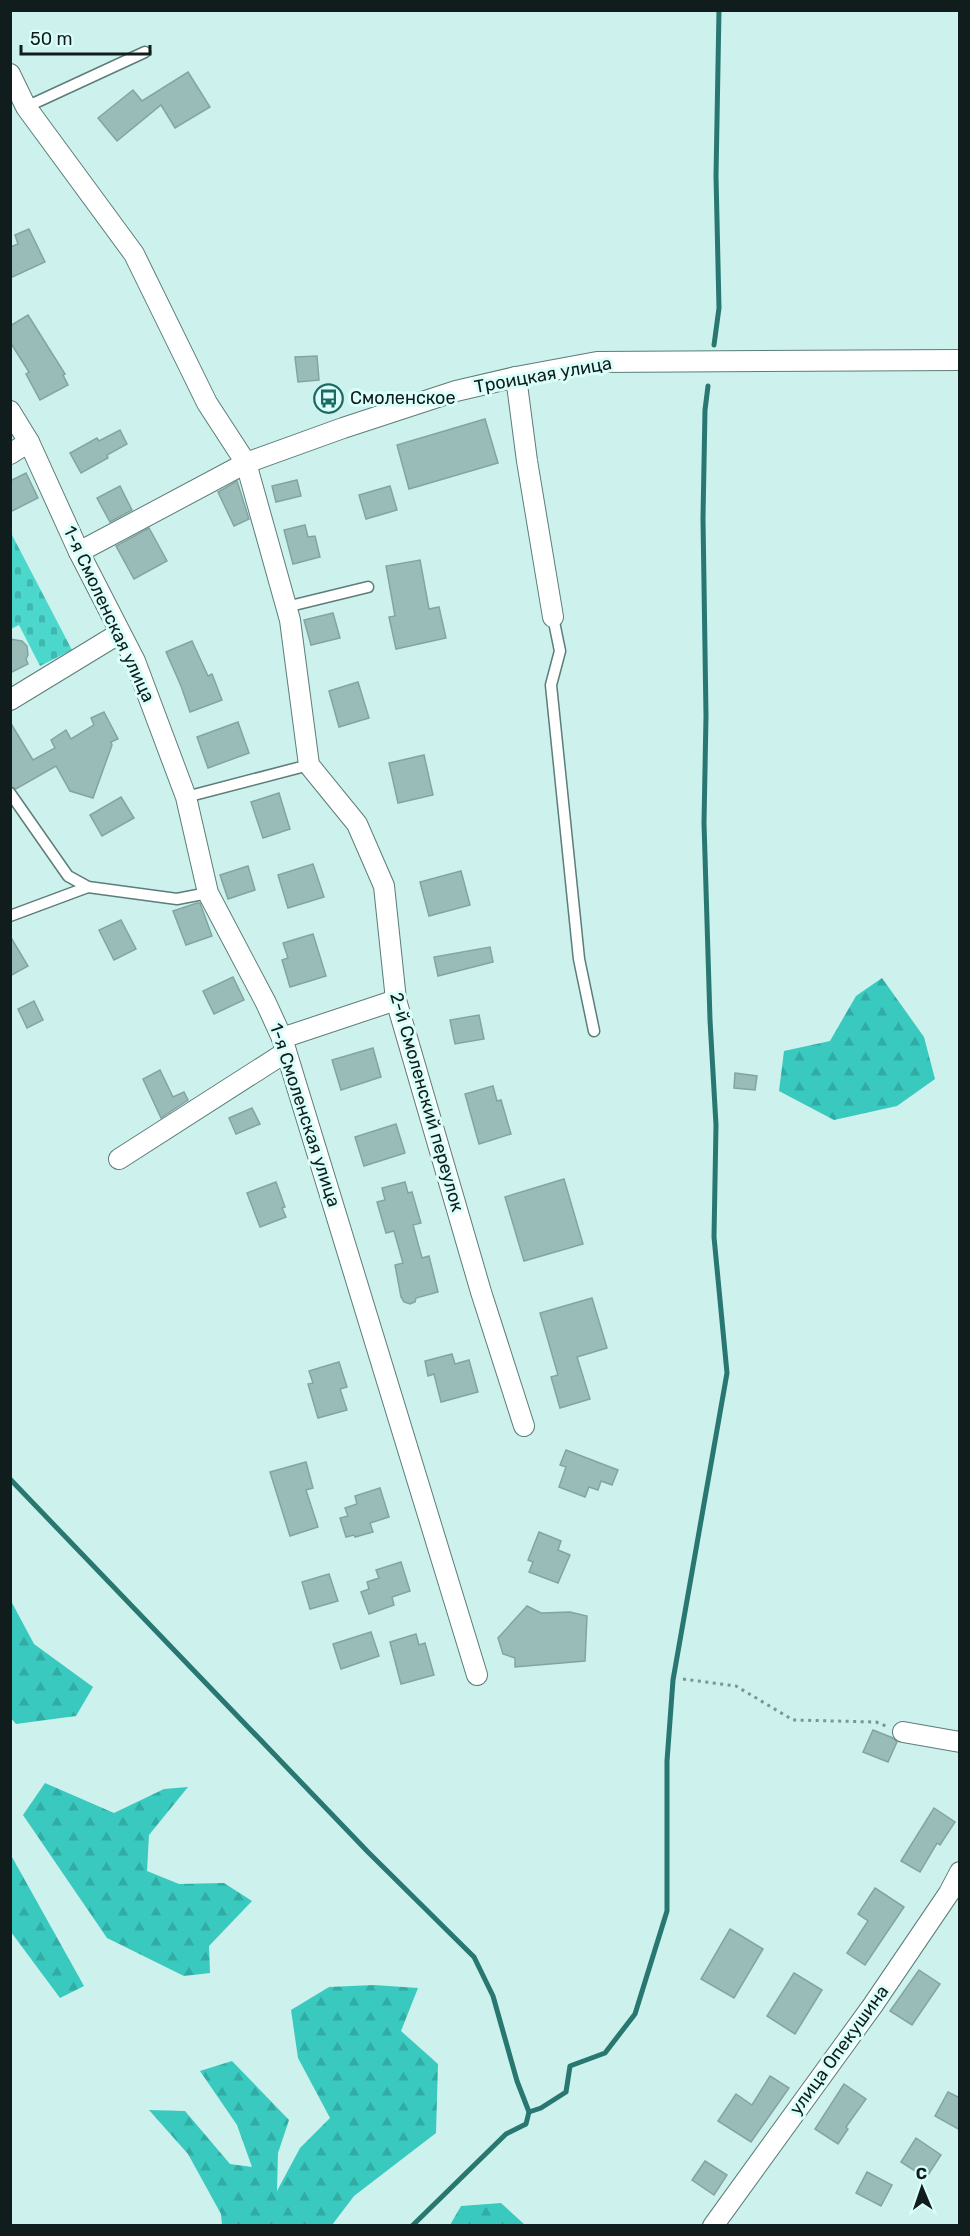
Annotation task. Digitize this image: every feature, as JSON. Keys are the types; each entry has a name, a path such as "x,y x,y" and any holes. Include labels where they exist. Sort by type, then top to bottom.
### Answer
{"street":[{"path":"10,74 26,107 134,254 207,403 246,463 286,607 305,725 309,765"},
{"name":"Троицкая улица","path":"79,552 246,463 456,391 516,377 597,362 960,360"},
{"path":"516,377 527,461 553,617"},
{"name":"1-я Смоленская улица","path":"10,411 29,442 79,552 135,661 186,797 208,893 266,1003 284,1045 477,1675"},
{"path":"10,454 29,442"},
{"path":"10,700 120,633"},
{"name":"2-й Смоленский переулок","path":"309,765 357,824 384,886 396,1000 481,1292 524,1426"},
{"path":"119,1159 284,1045 396,1000"},
{"path":"903,1732 960,1742"},
{"name":"улица Опекушина","path":"713,2226 873,2005 960,1872"}],"lane":[{"path":"26,107 145,52"},
{"path":"286,607 368,587"},
{"path":"553,617 560,651 551,685 579,960 594,1031"},
{"path":"186,797 309,765"},
{"path":"10,793 68,876 88,887 177,899 208,893"},
{"path":"10,916 88,887"}],"path":[{"path":"683,1679 736,1686 793,1720 876,1722 903,1732"}],"green space":[{"path":"11,533 72,650 40,666 19,625 11,629"},
{"path":"882,978 924,1037 935,1079 897,1106 834,1120 779,1091 784,1051 830,1041 856,996"},
{"path":"11,1601 34,1644 93,1687 76,1716 16,1724 11,1718"},
{"path":"45,1783 114,1813 164,1789 188,1787 149,1835 147,1871 179,1884 224,1883 252,1901 209,1946 210,1973 184,1976 107,1938 23,1815"},
{"path":"12,1857 84,1986 60,1998 11,1932"},
{"path":"374,1985 418,1988 401,2031 438,2064 436,2133 354,2196 332,2225 222,2225 221,2214 188,2154 149,2110 185,2111 230,2164 252,2167 237,2125 200,2071 232,2061 289,2120 278,2153 277,2191 300,2148 330,2118 298,2058 291,2010 329,1987"},
{"path":"501,2203 525,2225 450,2225 461,2206"}],"building":[{"path":"188,72 210,107 175,128 161,105 117,141 98,118 133,90 142,101"},
{"path":"29,229 45,262 10,278 10,247 18,244 15,235"},
{"path":"28,315 65,374 63,375 68,385 40,400 26,374 29,372 10,342 10,326"},
{"path":"317,356 319,380 298,382 295,357"},
{"path":"485,419 498,463 409,489 397,445"},
{"path":"120,430 127,444 81,473 70,453 97,438 99,441"},
{"path":"26,473 38,498 10,512 10,481"},
{"path":"297,480 301,496 276,502 272,486"},
{"path":"237,481 249,519 234,526 218,492"},
{"path":"120,486 132,510 110,522 97,498"},
{"path":"390,486 397,510 366,519 359,495"},
{"path":"305,525 308,537 315,536 320,557 293,564 284,530"},
{"path":"149,528 167,561 134,579 116,546"},
{"path":"420,560 429,609 439,607 446,638 396,649 389,617 395,616 386,566"},
{"path":"333,613 340,638 311,645 304,620"},
{"path":"10,639 22,641 27,646 28,664 10,673"},
{"path":"192,641 208,676 212,674 222,700 190,712 166,652"},
{"path":"358,682 369,718 339,727 329,691"},
{"path":"104,712 118,739 111,742 112,745 93,798 70,791 56,766 16,789 10,786 10,722 33,760 55,748 51,740 66,730 71,739 94,725 91,718"},
{"path":"238,722 249,753 208,768 197,737"},
{"path":"424,755 433,795 398,803 389,763"},
{"path":"279,793 290,829 263,838 251,802"},
{"path":"121,797 134,818 102,836 90,815"},
{"path":"313,864 324,897 288,908 278,875"},
{"path":"248,866 255,890 228,899 220,875"},
{"path":"461,871 470,905 429,916 420,882"},
{"path":"200,903 212,936 186,945 173,911"},
{"path":"121,920 136,949 114,960 99,930"},
{"path":"313,934 326,976 290,987 282,960 288,958 283,943"},
{"path":"10,936 28,966 10,976"},
{"path":"490,947 493,962 438,976 434,957"},
{"path":"233,977 244,1000 214,1014 203,991"},
{"path":"34,1001 43,1020 27,1028 18,1009"},
{"path":"479,1015 484,1039 455,1044 450,1020"},
{"path":"373,1048 381,1077 341,1090 332,1060"},
{"path":"160,1070 173,1097 184,1092 188,1100 161,1118 143,1079"},
{"path":"735,1073 757,1076 755,1090 734,1088"},
{"path":"493,1086 497,1101 501,1100 511,1134 479,1144 465,1094"},
{"path":"252,1108 260,1124 236,1134 229,1118"},
{"path":"396,1124 405,1153 364,1166 355,1137"},
{"path":"564,1179 583,1244 524,1261 505,1197"},
{"path":"276,1182 286,1217 260,1227 247,1193"},
{"path":"405,1182 408,1193 412,1192 421,1223 413,1225 422,1258 429,1256 438,1292 416,1298 415,1302 410,1304 404,1302 401,1297 395,1265 403,1263 394,1231 386,1233 377,1202 385,1200 382,1188"},
{"path":"592,1298 607,1348 577,1357 590,1399 560,1408 551,1377 558,1375 540,1313"},
{"path":"452,1354 455,1364 469,1360 478,1392 441,1402 434,1374 428,1376 425,1361"},
{"path":"339,1362 347,1387 340,1389 347,1410 318,1418 308,1384 313,1383 309,1371"},
{"path":"566,1450 618,1470 612,1485 601,1481 598,1490 589,1487 585,1497 559,1487 566,1467 560,1465"},
{"path":"306,1462 313,1488 306,1490 318,1527 290,1536 270,1472"},
{"path":"380,1488 389,1517 370,1523 373,1532 346,1537 340,1518 348,1516 345,1508 357,1504 355,1496"},
{"path":"539,1532 561,1541 558,1550 570,1555 558,1583 529,1572 533,1562 528,1560"},
{"path":"401,1562 410,1591 392,1597 394,1605 369,1614 361,1592 369,1589 367,1582 379,1578 376,1570"},
{"path":"329,1574 338,1601 310,1609 302,1582"},
{"path":"527,1606 541,1613 570,1612 587,1616 585,1661 515,1667 515,1658 503,1654 498,1638"},
{"path":"371,1632 379,1656 341,1669 333,1644"},
{"path":"416,1634 419,1645 425,1643 434,1675 401,1684 390,1642"},
{"path":"873,1730 897,1742 888,1762 863,1752"},
{"path":"934,1808 955,1822 940,1845 937,1843 920,1872 901,1861"},
{"path":"875,1888 904,1907 865,1965 847,1953 868,1921 858,1914"},
{"path":"730,1929 763,1949 734,1998 701,1979"},
{"path":"919,1970 940,1984 912,2025 890,2011"},
{"path":"794,1973 822,1990 795,2034 767,2016"},
{"path":"770,2076 789,2088 751,2142 718,2121 736,2094 752,2105"},
{"path":"844,2084 866,2099 846,2127 848,2129 838,2144 815,2129"},
{"path":"948,2092 960,2098 960,2130 935,2116"},
{"path":"916,2138 941,2155 926,2178 901,2162"},
{"path":"705,2161 727,2175 714,2195 692,2180"},
{"path":"867,2172 892,2185 881,2206 856,2193"}],"waterway":[{"path":"714,345 719,308 716,176 719,10"},
{"path":"412,2226 506,2134 526,2124 529,2112 541,2108 566,2092 570,2066 605,2053 635,2014 667,1911 667,1761 673,1680 727,1373 714,1237 716,1125 710,1020 704,823 706,716 703,518 705,410 708,386"},
{"path":"10,1479 368,1852 474,1957 493,1996 517,2081 529,2112"}],"place":[{"name":"Смоленское","path":"329,398"}]}
